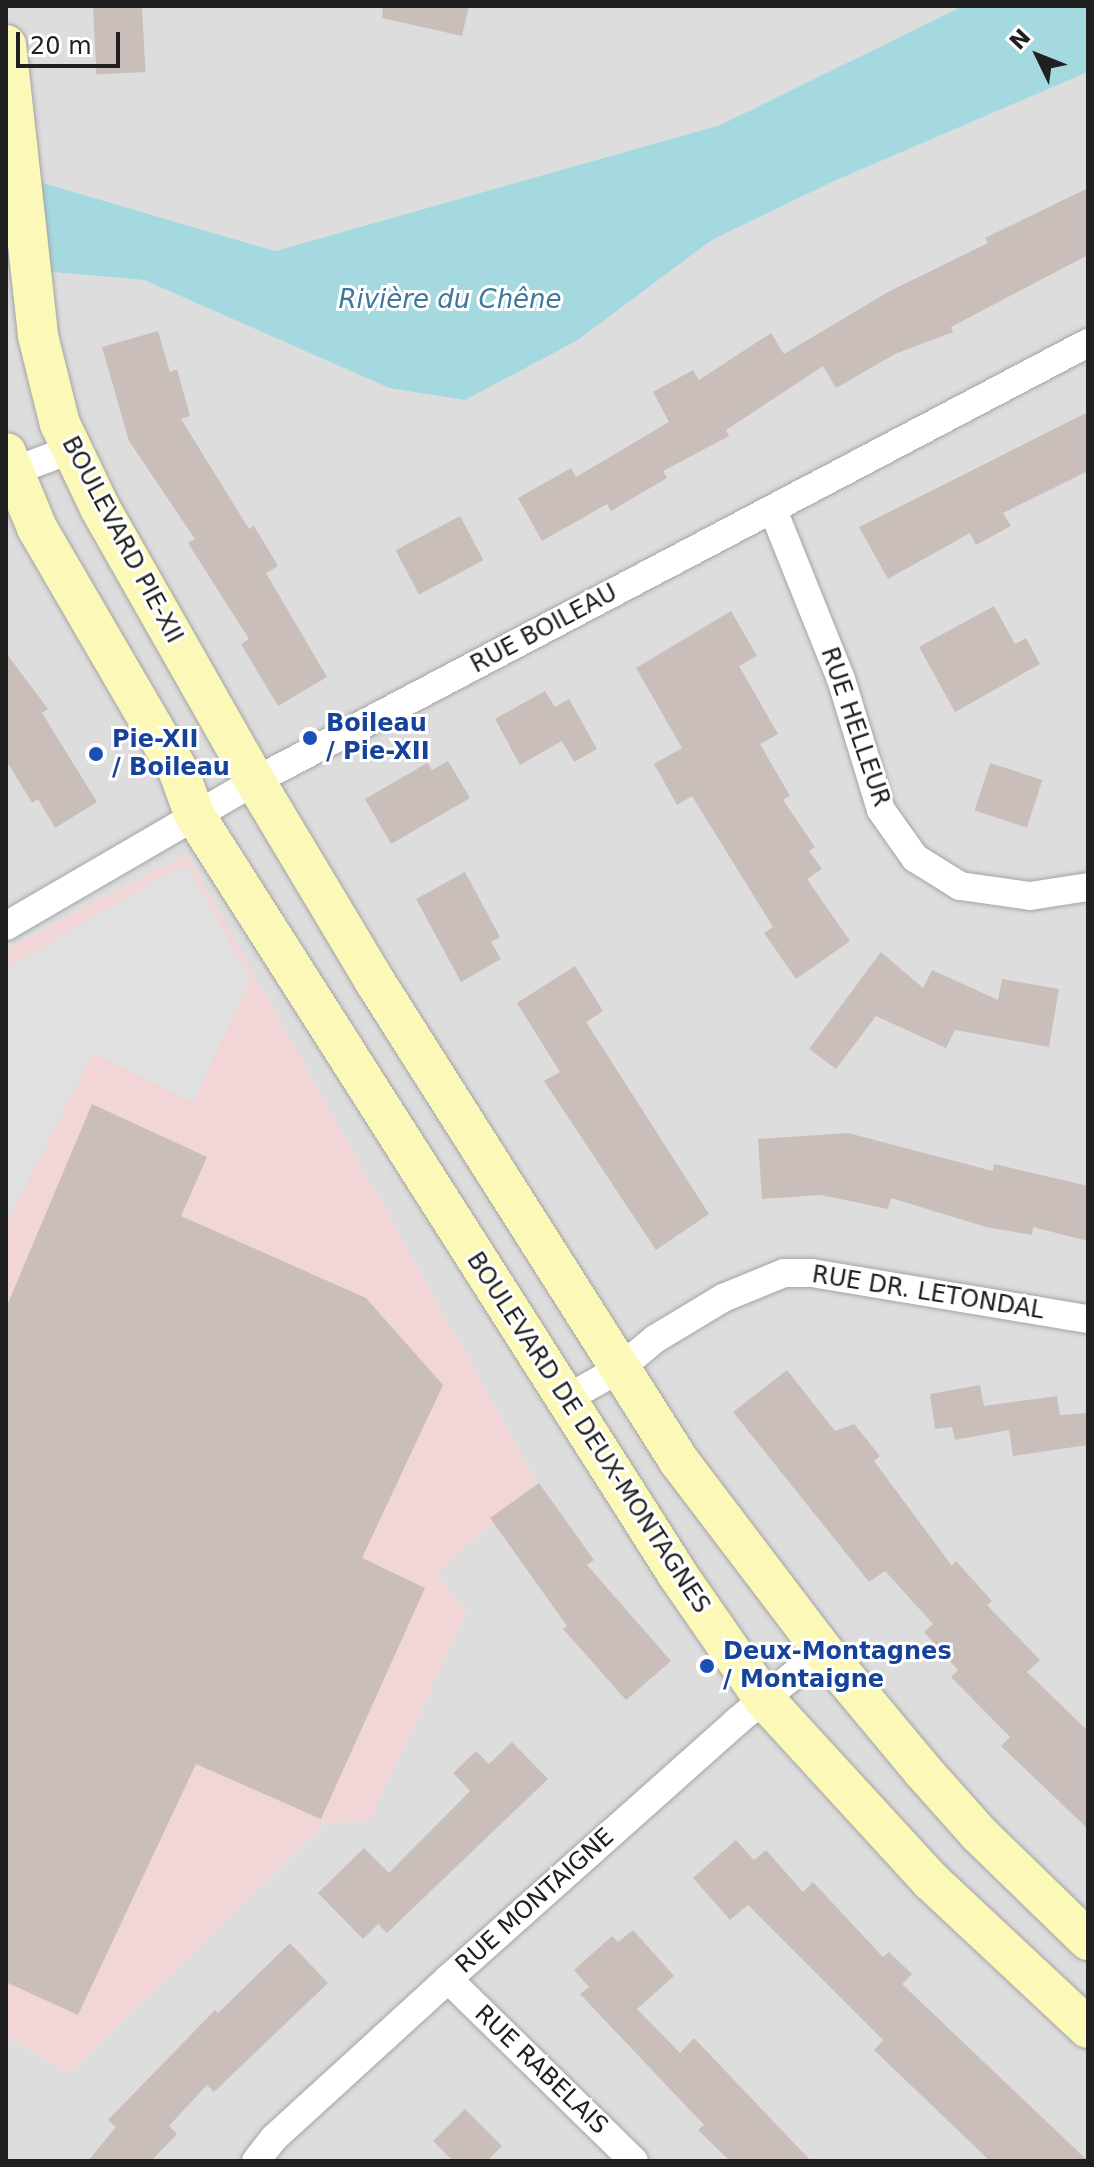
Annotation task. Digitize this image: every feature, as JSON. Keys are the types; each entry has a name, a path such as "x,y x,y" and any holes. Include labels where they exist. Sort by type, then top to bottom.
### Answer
{"street":[{"name":"BOULEVARD PIE-XII","path":"6,45 32,284 45,372 70,450 255,781"},
{"name":"RUE BOILEAU","path":"6,926 255,781 1088,343"},
{"path":"70,450 8,466 49,551 179,772 194,814"},
{"name":"RUE HELLEUR","path":"773,510 841,679 881,810 915,858 960,886 1030,896 1088,887"},
{"path":"255,781 618,1370 679,1461 823,1651 980,1835 1088,1940"},
{"name":"BOULEVARD DE DEUX-MONTAGNES","path":"194,814 564,1400 764,1699 931,1881 1088,2028"},
{"name":"RUE DR. LETONDAL","path":"564,1400 618,1370 655,1339 723,1298 784,1273 812,1273 1088,1319"},
{"name":"RUE MONTAIGNE","path":"256,2161 274,2138 448,1979 764,1699 823,1651"},
{"name":"RUE RABELAIS","path":"448,1979 634,2161"}],"shaded area":[{"path":"6,6 963,6 720,125 275,251 6,172"},
{"path":"1088,72 1088,2161 6,2161 6,2037 70,2073 324,1824 437,1575 187,854 6,949 6,268 144,280 389,388 578,340 712,240 832,182"},
{"path":"187,854 536,1480 437,1574 467,1611 370,1820 324,1824 70,2073 6,2037 6,949"},
{"path":"180,866 189,869 250,979 193,1103 93,1053 6,1226 6,969"}],"water":[{"name":"Rivière du Chêne","path":"963,6 1088,6 1088,72 832,182 712,240 578,340 465,400 389,388 144,280 6,268 6,172 275,251 720,125"}],"building":[{"path":"142,6 145,72 97,74 93,9"},
{"path":"383,6 469,6 462,36 382,18"},
{"path":"1088,188 1088,255 951,327 953,332 895,354 836,388 823,366 726,430 729,436 663,471 667,478 611,511 607,504 542,541 518,498 571,468 576,477 669,422 653,392 693,370 699,380 771,333 784,354 888,292 988,243 985,238"},
{"path":"158,331 170,372 177,369 190,416 181,419 249,529 254,526 278,566 266,573 327,677 278,706 241,644 249,639 188,543 195,539 129,441 102,347"},
{"path":"1088,412 1088,471 1003,513 1011,526 976,545 970,533 888,579 859,527"},
{"path":"460,516 483,560 419,594 396,550"},
{"path":"994,606 1015,644 1026,638 1040,664 955,712 919,647"},
{"path":"731,611 757,656 739,666 778,734 760,744 790,796 783,800 815,847 809,851 822,869 807,879 850,941 796,979 764,933 773,927 692,796 677,805 654,764 682,748 636,668"},
{"path":"6,653 48,709 42,713 97,802 55,828 38,799 32,803 6,760"},
{"path":"545,691 555,707 569,699 597,749 574,762 562,741 520,765 495,719"},
{"path":"448,761 470,798 391,844 365,799 427,763 432,770"},
{"path":"990,763 1042,780 1027,828 975,811"},
{"path":"465,872 500,937 491,942 501,959 461,982 416,899"},
{"path":"881,952 923,988 932,970 998,1000 1002,979 1059,989 1049,1047 955,1030 946,1048 876,1016 836,1069 809,1049"},
{"path":"575,966 603,1011 586,1022 709,1214 656,1250 544,1081 560,1072 517,1003"},
{"path":"92,1104 207,1157 181,1216 366,1298 443,1385 362,1558 425,1588 321,1819 196,1764 78,2015 6,1982 6,1308"},
{"path":"848,1133 993,1171 994,1164 1088,1186 1088,1241 1033,1227 1032,1235 986,1227 891,1198 888,1209 821,1195 762,1199 758,1139"},
{"path":"787,1370 835,1431 854,1424 880,1456 874,1461 952,1566 956,1561 992,1601 987,1605 1040,1660 1027,1672 1088,1731 1088,1829 1001,1746 1010,1737 951,1677 958,1670 924,1632 933,1624 885,1571 869,1582 733,1412"},
{"path":"980,1385 984,1406 1057,1396 1060,1415 1088,1413 1088,1445 1013,1456 1009,1430 955,1440 952,1427 935,1429 930,1394"},
{"path":"539,1483 594,1560 587,1565 671,1661 626,1700 563,1629 567,1626 490,1518"},
{"path":"512,1742 548,1779 387,1933 378,1924 363,1939 318,1893 364,1848 389,1873 470,1791 453,1773 476,1751 489,1764"},
{"path":"736,1840 754,1860 766,1850 803,1892 813,1882 883,1957 889,1952 912,1974 902,1984 1088,2161 990,2161 874,2050 883,2040 748,1905 730,1920 693,1878"},
{"path":"633,1930 674,1976 637,2009 680,2053 694,2038 811,2161 730,2161 698,2130 704,2125 580,1994 589,1987 574,1970 612,1936 618,1942"},
{"path":"290,1943 328,1983 214,2092 207,2085 169,2126 177,2134 151,2161 88,2161 116,2127 108,2120 215,2010 218,2013"},
{"path":"465,2109 502,2146 487,2161 453,2161 433,2141"}],"place":[{"name":"Boileau / Pie-XII","path":"310,738"},
{"name":"Pie-XII / Boileau","path":"96,754"},
{"name":"Deux-Montagnes / Montaigne","path":"707,1666"}]}
